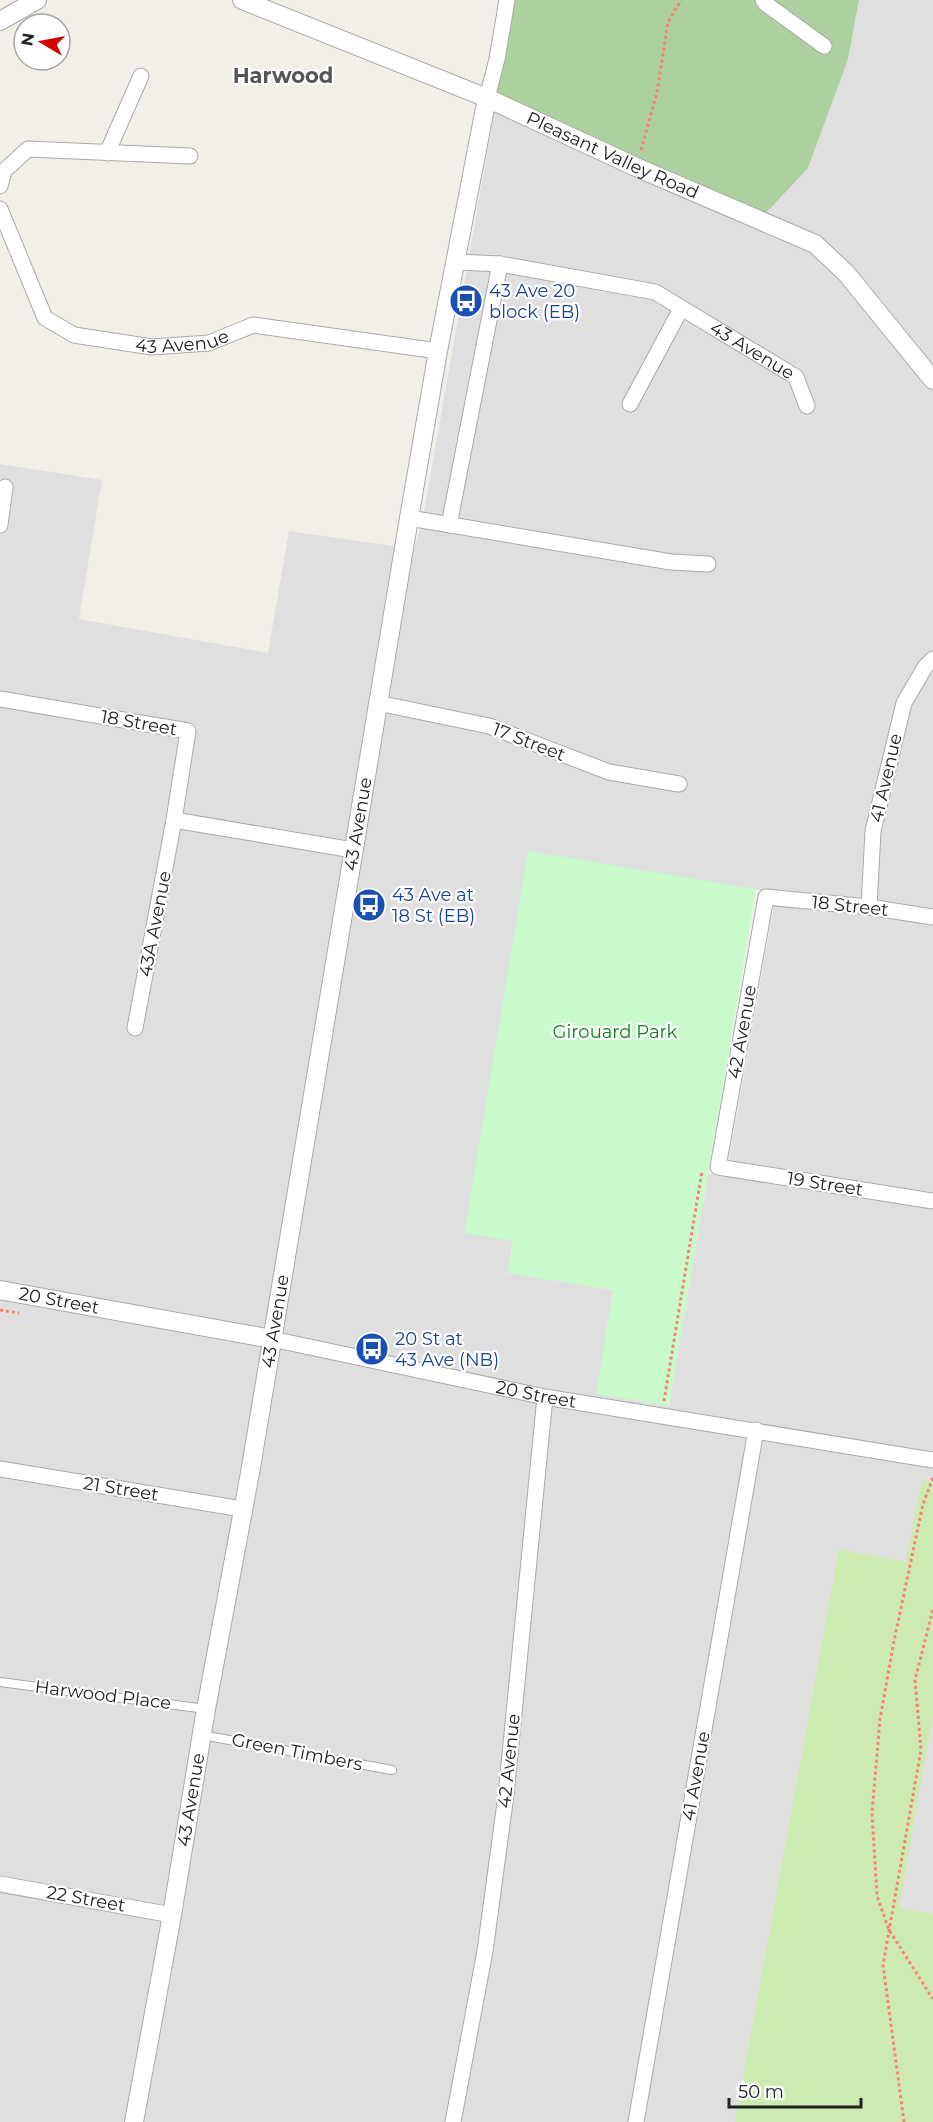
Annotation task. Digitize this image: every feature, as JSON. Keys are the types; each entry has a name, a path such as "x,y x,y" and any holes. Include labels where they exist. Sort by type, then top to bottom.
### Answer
{"street":[{"path":"0,21 37,0"},
{"name":"Pleasant Valley Road","path":"242,0 487,98 636,167 815,244 846,273 933,380"},
{"name":"43 Avenue","path":"134,2122 272,1339 438,351 507,0"},
{"path":"763,0 824,46"},
{"path":"107,153 141,76"},
{"path":"0,186 4,171 28,149 189,156"},
{"name":"43 Avenue","path":"0,209 45,318 74,334 152,347 209,343 253,325 438,351"},
{"name":"43 Avenue","path":"456,262 500,264 655,292 796,377 807,406"},
{"path":"449,525 500,264"},
{"path":"630,404 681,309"},
{"path":"0,525 5,487"},
{"path":"409,518 671,562 708,564"},
{"name":"41 Avenue","path":"869,907 873,831 904,702 925,667 933,659"},
{"name":"18 Street","path":"0,699 188,731 174,820"},
{"name":"17 Street","path":"378,703 489,726 609,772 679,784"},
{"path":"174,820 353,850"},
{"name":"43A Avenue","path":"135,1028 174,820"},
{"name":"18 Street","path":"766,897 869,907 933,917"},
{"name":"42 Avenue","path":"718,1167 766,897"},
{"name":"19 Street","path":"718,1167 933,1201"},
{"name":"20 Street","path":"0,1290 272,1339 545,1397 662,1414 933,1460"},
{"name":"42 Avenue","path":"453,2122 485,1951 506,1795 545,1397"},
{"name":"41 Avenue","path":"636,2122 756,1430"},
{"name":"21 Street","path":"0,1469 242,1509"},
{"name":"22 Street","path":"0,1884 172,1915"}],"lane":[{"name":"Harwood Place","path":"0,1682 206,1709"},
{"name":"Green Timbers","path":"202,1735 392,1770"}],"path":[{"path":"636,167 657,92 668,22 681,0"},
{"path":"662,1414 702,1169 718,1167"},
{"path":"933,1478 923,1504 894,1641 880,1719 872,1813 877,1896 889,1930 933,1999"},
{"path":"904,2122 883,1965 921,1750 915,1680 933,1609"}],"shaded area":[{"path":"859,0 933,0 933,2122 0,2122 0,464 102,480 79,619 268,653 289,531 414,549 422,523 495,109 848,59","holes":["528,851 770,892 773,911 726,1176 708,1174 669,1406 613,1290 508,1272 513,1241"]}],"green space":[{"path":"510,0 859,0 848,59 808,168 764,215 495,109"},
{"name":"Girouard Park","path":"528,851 756,889 669,1406 596,1394 613,1290 508,1273 513,1241 464,1233"},
{"path":"922,1480 933,1482 933,1715 899,1908 933,1914 933,2122 735,2122 839,1549 906,1562"}],"place":[{"name":"43 Ave 20 block (EB)","path":"466,301"},
{"name":"43 Ave at 18 St (EB)","path":"369,905"},
{"name":"20 St at 43 Ave (NB)","path":"372,1349"}],"district":[{"name":"Harwood","path":"283,75"}]}
